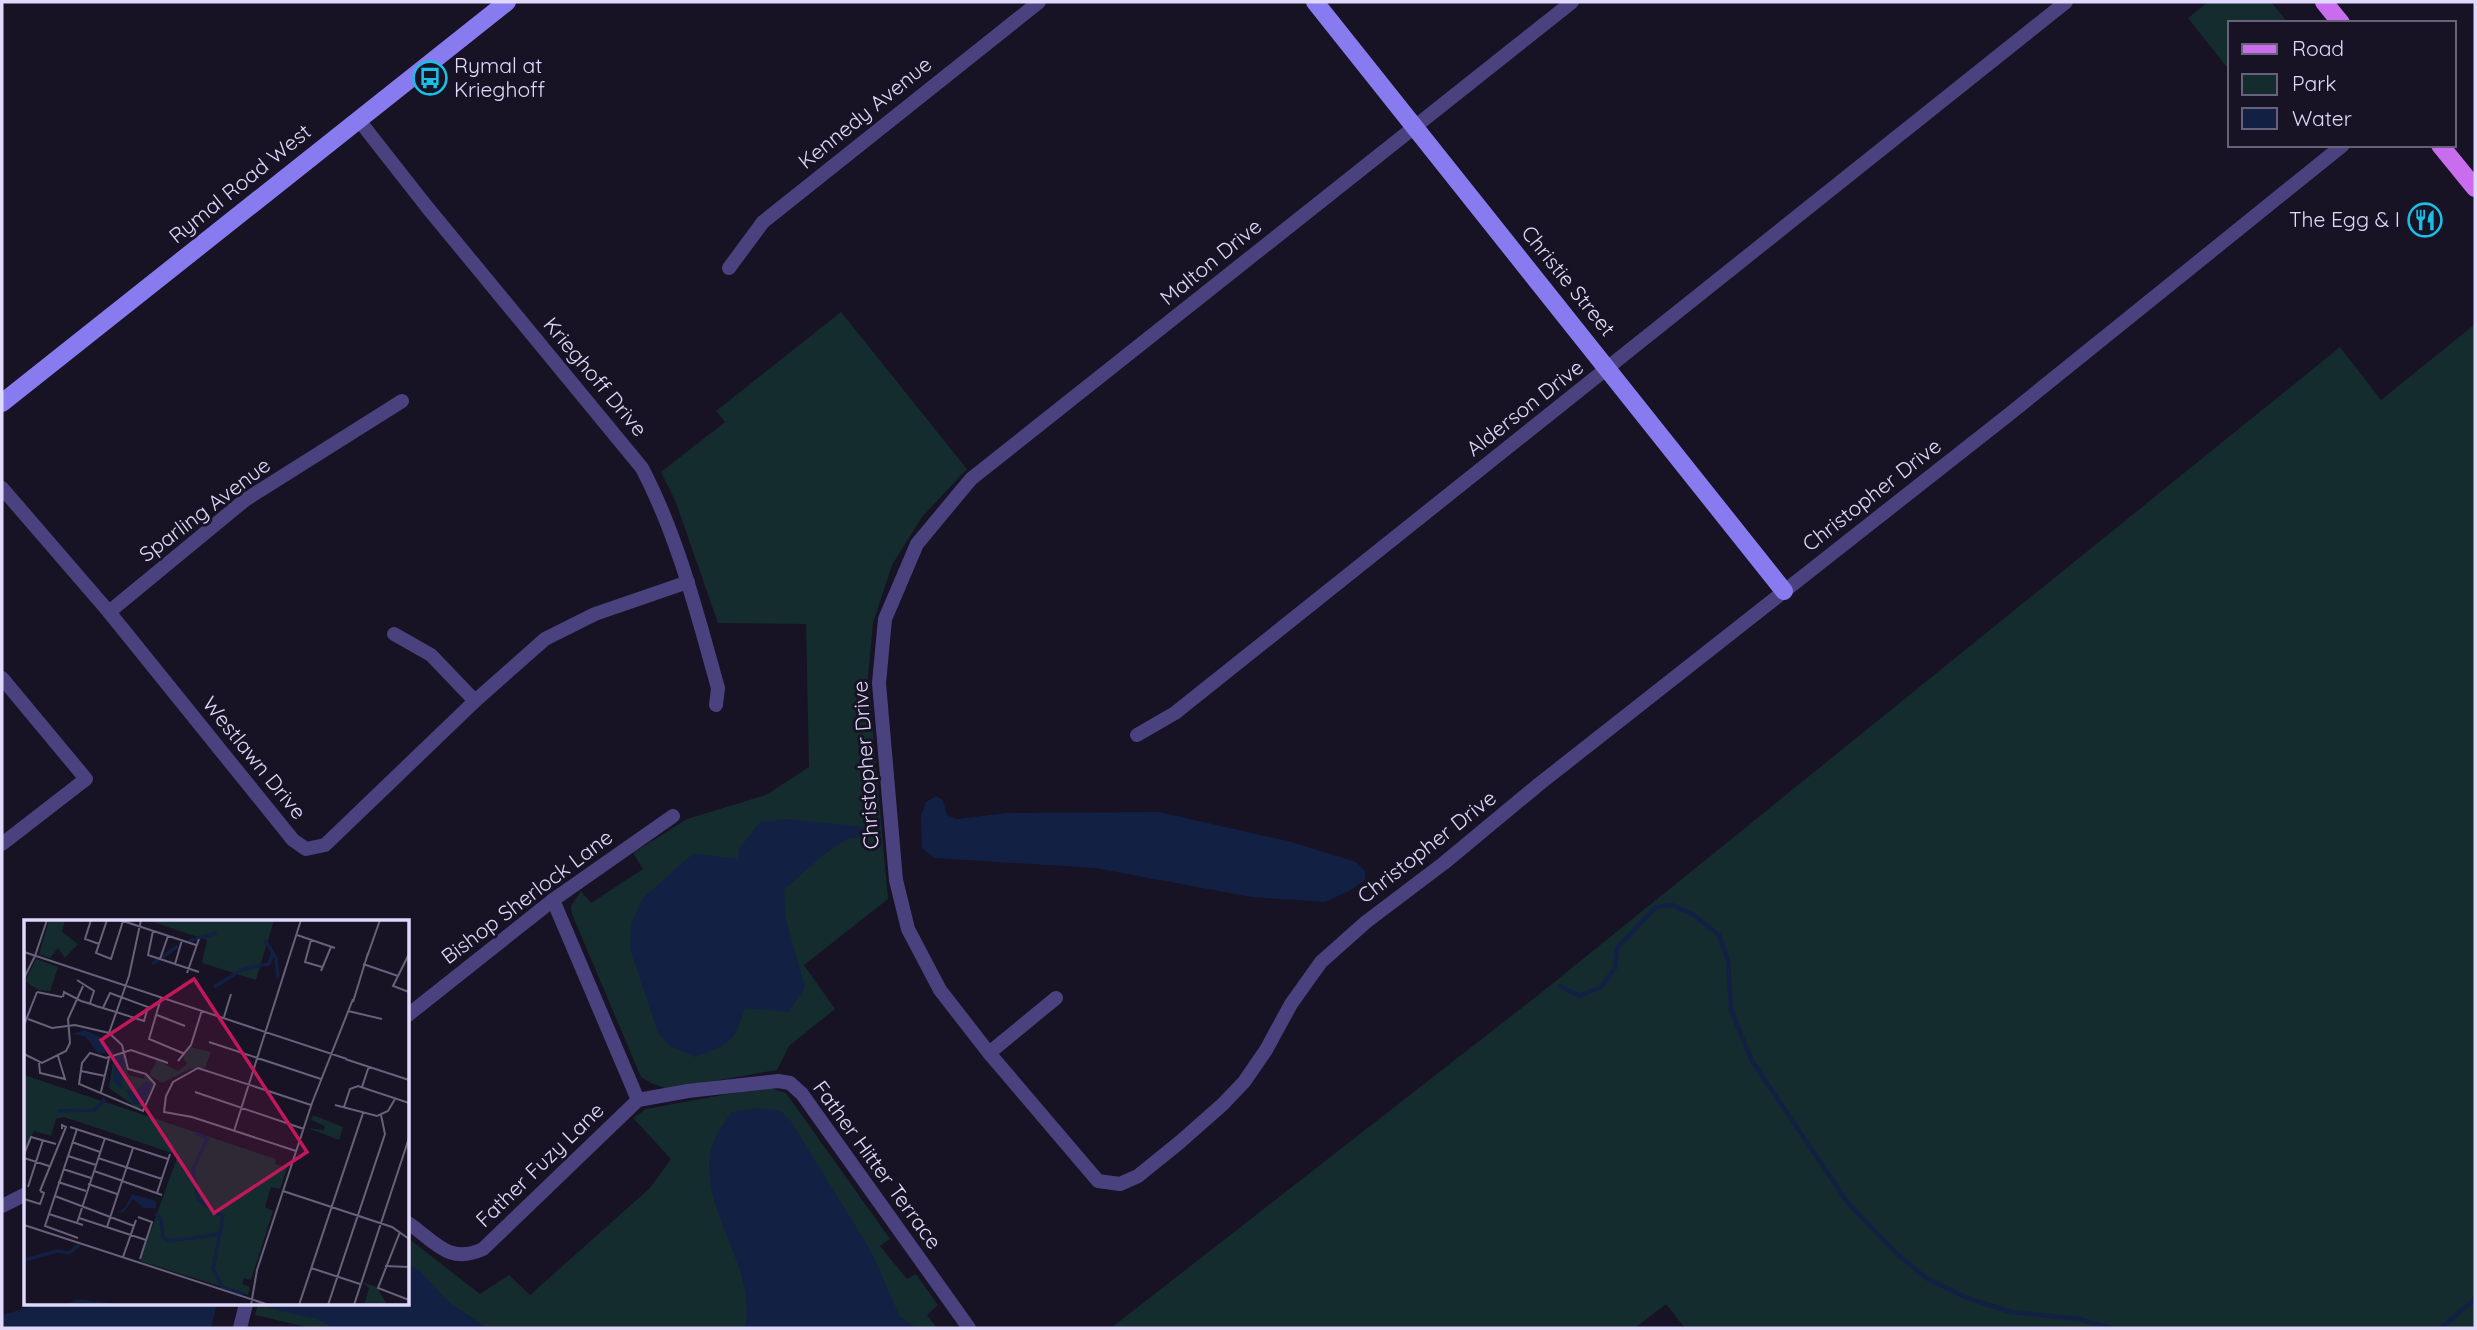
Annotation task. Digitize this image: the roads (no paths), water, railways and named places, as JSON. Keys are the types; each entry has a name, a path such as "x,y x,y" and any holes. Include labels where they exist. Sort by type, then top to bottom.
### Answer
{"main road":[{"path":"2324,2 2339,21"},
{"path":"2442,147 2475,188"}],"street":[{"name":"Rymal Road West","path":"2,403 507,2"},
{"name":"Kennedy Avenue","path":"729,268 763,222 1039,2"},
{"name":"Christie Street","path":"1315,2 1784,591"},
{"name":"Malton Drive","path":"900,579 916,544 971,479 1572,2"},
{"name":"Alderson Drive","path":"1137,735 1175,713 2066,2"},
{"name":"Krieghoff Drive","path":"358,119 642,468 662,505 688,582 718,688 716,705"},
{"name":"Christopher Drive","path":"900,579 885,620 879,683 896,880 908,929 940,990 989,1053 1098,1181 1120,1184 1138,1175 1180,1142 1244,1082 1266,1050 1291,1004 1321,962 1348,938 2012,412 2341,147"},
{"name":"Sparling Avenue","path":"109,612 245,500 402,401"},
{"name":"Westlawn Drive","path":"2,488 109,612 293,840 306,849 325,845 475,701 545,639 595,614 688,582"},
{"path":"394,634 431,654 475,701"},
{"path":"2,678 86,779 2,844"},
{"name":"Bishop Sherlock Lane","path":"410,1013 553,900 673,816"},
{"path":"553,900 638,1100"},
{"path":"989,1053 1056,998"},
{"name":"Father Hitter Terrace","path":"638,1100 688,1091 778,1081 790,1083 802,1094 969,1328"},
{"name":"Father Fuzy Lane","path":"410,1224 448,1253 469,1256 483,1249 638,1100"},
{"path":"2,1206 24,1195"},
{"path":"240,1328 246,1306"}],"water":[{"path":"936,796 943,800 947,815 957,819 1006,813 1159,812 1288,841 1356,862 1365,871 1365,880 1325,902 1251,897 1095,868 934,858 922,848 921,815 926,802"},
{"path":"785,819 867,827 868,836 847,839 823,855 784,890 786,920 805,987 789,1012 745,1008 733,1036 716,1049 695,1057 670,1046 658,1033 630,949 631,924 643,898 689,857 698,854 738,859 739,849 760,822"},
{"path":"759,1108 781,1111 790,1120 871,1251 900,1317 917,1328 745,1328 747,1305 743,1282 719,1216 709,1172 712,1145 732,1112"},
{"path":"410,1264 421,1272 449,1302 487,1328 333,1328 318,1319 274,1310 268,1306 410,1306"},
{"path":"33,1306 216,1306 211,1328 2,1328 2,1315"}],"waterway":[{"path":"1560,986 1579,996 1601,987 1615,968 1617,948 1656,907 1672,905 1694,915 1719,935 1728,960 1731,1010 1752,1061 1848,1203 1896,1253 1926,1278 1967,1298 2011,1312 2079,1319 2111,1328"},
{"path":"2441,1328 2475,1299"}],"place":[{"name":"Rymal at Krieghoff","path":"430,78"},
{"name":"The Egg & I","path":"2425,220"}]}
